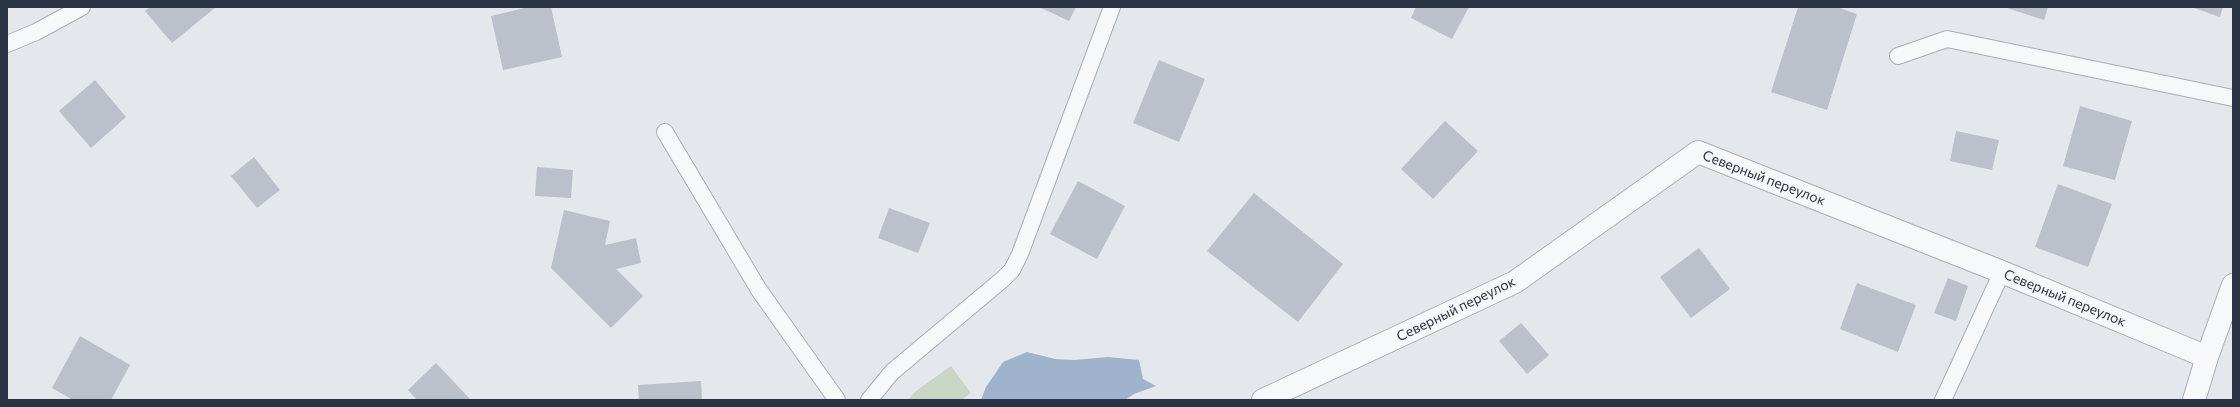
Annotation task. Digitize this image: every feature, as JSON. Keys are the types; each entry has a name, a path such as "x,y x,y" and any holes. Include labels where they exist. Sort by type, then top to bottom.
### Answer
{"street":[{"name":"Северный переулок","path":"1263,400 1514,282 1698,152 2002,272 2207,357"},
{"path":"2194,400 2207,357 2233,285"}],"lane":[{"path":"7,44 36,32 82,7"},
{"path":"869,400 892,372 1012,270 1020,254 1112,7"},
{"path":"1898,56 1947,39 2233,98"},
{"path":"665,132 759,290 837,400"},
{"path":"1943,400 2002,272"}],"green space":[{"path":"951,366 971,393 961,400 908,400 916,391"}],"water":[{"path":"1027,352 1055,359 1074,360 1108,357 1139,360 1143,379 1156,386 1134,394 1125,400 981,400 986,387 1003,362"}],"building":[{"path":"150,7 216,7 172,43 145,11"},
{"path":"529,7 551,7 562,57 503,70 491,16"},
{"path":"1039,7 1076,7 1069,21"},
{"path":"1416,7 1469,7 1452,39 1411,18"},
{"path":"1798,7 1837,7 1857,14 1827,110 1771,92"},
{"path":"2004,7 2048,7 2044,20"},
{"path":"2191,7 2223,7 2220,17"},
{"path":"1159,60 1205,79 1179,142 1133,123"},
{"path":"95,80 126,117 91,148 59,111"},
{"path":"2080,106 2132,121 2115,180 2063,166"},
{"path":"1445,121 1478,151 1433,199 1401,169"},
{"path":"1956,131 1999,140 1992,170 1950,161"},
{"path":"254,157 280,190 257,208 231,176"},
{"path":"537,167 573,170 571,198 535,196"},
{"path":"1078,181 1125,206 1097,259 1050,234"},
{"path":"2058,184 2112,204 2088,267 2035,247"},
{"path":"1254,193 1343,264 1298,322 1207,251"},
{"path":"889,208 930,223 918,253 878,238"},
{"path":"564,210 610,221 605,245 636,238 641,263 616,269 643,296 611,328 551,268"},
{"path":"1699,248 1730,289 1691,318 1660,277"},
{"path":"1948,278 1968,286 1956,321 1934,313"},
{"path":"1857,283 1916,305 1898,352 1840,329"},
{"path":"1521,323 1549,355 1527,374 1499,341"},
{"path":"80,336 130,365 111,400 73,400 52,388"},
{"path":"436,363 471,400 417,400 408,390"},
{"path":"701,381 702,400 639,400 638,385"}]}
